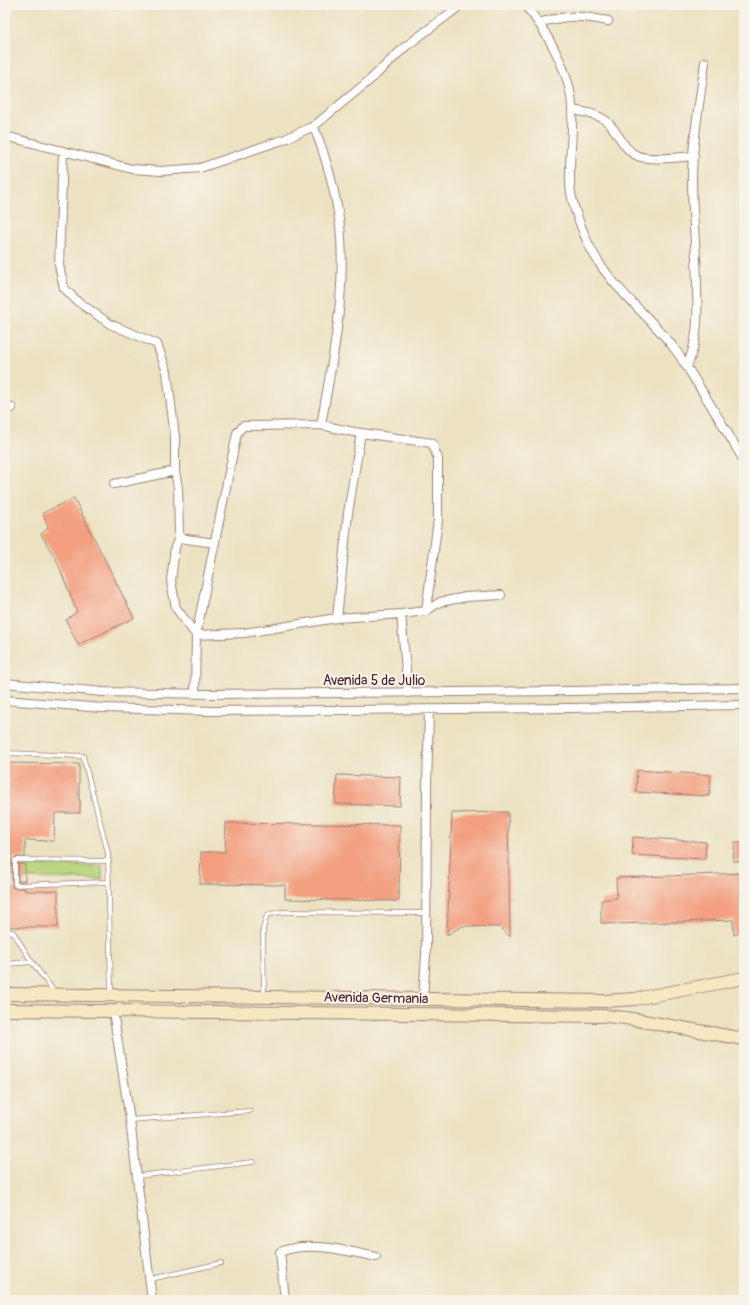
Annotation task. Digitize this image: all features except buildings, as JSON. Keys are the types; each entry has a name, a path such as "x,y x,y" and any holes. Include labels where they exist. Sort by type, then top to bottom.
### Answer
{"street":[{"path":"5,136 132,169 161,171 200,168 285,139 313,126 371,80 406,47 461,5"},
{"path":"525,5 549,40 567,80 573,122 570,165 572,196 575,210 594,256 612,281 661,333 687,366 744,461"},
{"path":"538,23 569,16 580,16 608,21"},
{"path":"687,366 692,356 694,346 698,310 692,180 705,62"},
{"path":"572,110 589,113 606,120 625,145 638,156 665,158 694,156"},
{"path":"313,126 321,141 334,192 341,237 342,269 338,324 321,425"},
{"path":"63,152 59,264 64,288 86,308 110,324 157,344 167,372 175,437 175,471 178,488 179,538 175,547 171,581 176,608 196,635"},
{"path":"195,694 196,635 238,434 243,426 321,425 361,433 432,443 438,459 438,520 426,611"},
{"path":"336,618 348,512 361,433"},
{"path":"114,484 175,471"},
{"path":"179,538 215,543"},
{"path":"196,635 244,632 336,618 426,611 440,602 466,597 501,595"},
{"path":"401,614 408,693"},
{"name":"Avenida 5 de Julio","path":"5,683 103,692 195,694 408,693 744,688"},
{"name":"Avenida 5 de Julio","path":"5,700 118,709 212,711 744,705"},
{"path":"423,998 427,913 427,788 429,709"},
{"name":"Avenida Germania","path":"5,994 615,1000 635,999 744,978"},
{"name":"Avenida Germania","path":"5,1010 614,1016 744,1039"},
{"path":"113,1011 138,1176 152,1300"},
{"path":"285,1300 280,1252 289,1248 314,1247 341,1249 376,1257"}],"lane":[{"path":"5,753 83,756 109,860 112,995"},
{"path":"109,860 15,860 15,885 109,882"},
{"path":"264,996 263,929 267,915 280,912 427,913"},
{"path":"5,932 13,932 32,962 56,995"},
{"path":"6,964 32,962"},
{"path":"130,1120 250,1111"},
{"path":"138,1176 253,1162"},
{"path":"150,1279 221,1263"}],"green space":[{"path":"22,865 102,866 102,879 22,878"}]}
